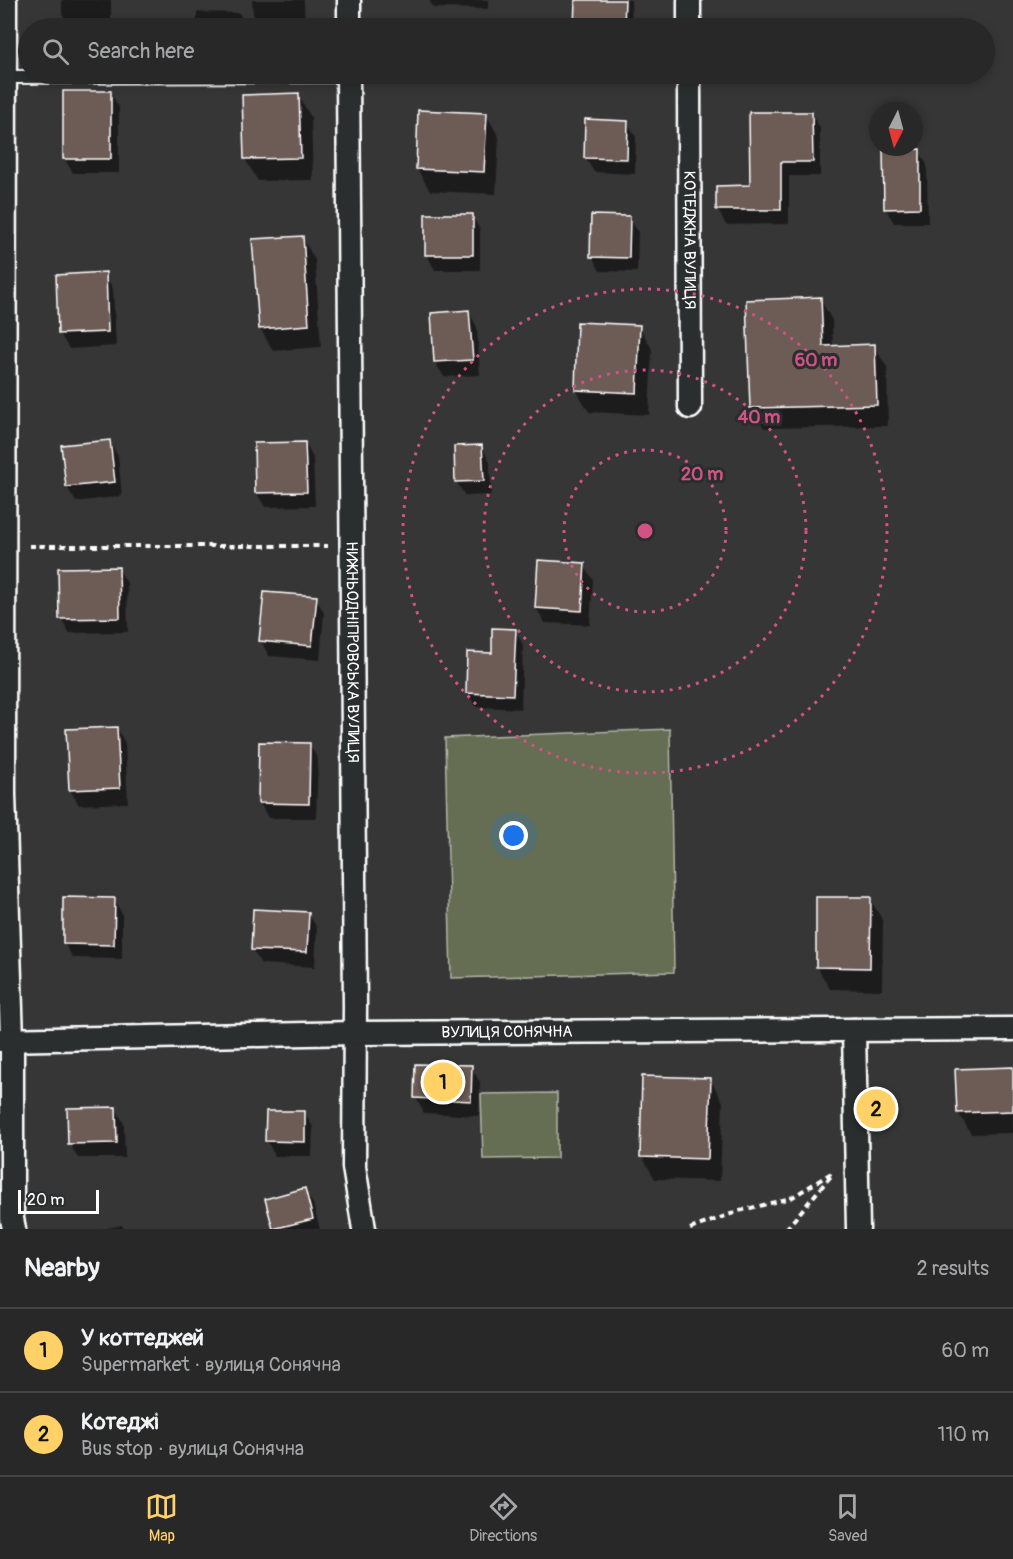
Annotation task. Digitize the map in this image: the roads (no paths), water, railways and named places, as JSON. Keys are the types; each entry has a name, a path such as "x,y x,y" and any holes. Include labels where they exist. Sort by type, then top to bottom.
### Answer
{"street":[{"path":"5,0 3,77 6,546 4,794 6,1040 14,1229"},
{"path":"349,0 349,18"},
{"path":"689,0 689,18"},
{"name":"НИЖНЬОДНІПРОВСЬКА ВУЛИЦЯ","path":"348,84 353,546 354,1167 364,1229"},
{"name":"КОТЕДЖНА ВУЛИЦЯ","path":"689,84 690,407"},
{"name":"ВУЛИЦЯ СОНЯЧНА","path":"6,1040 355,1033 1013,1029"},
{"path":"854,1030 858,1229"}],"lane":[{"path":"3,77 18,77"}],"place":[{"name":"У коттеджей","path":"443,1082"},
{"name":"Котеджі","path":"876,1109"}]}
